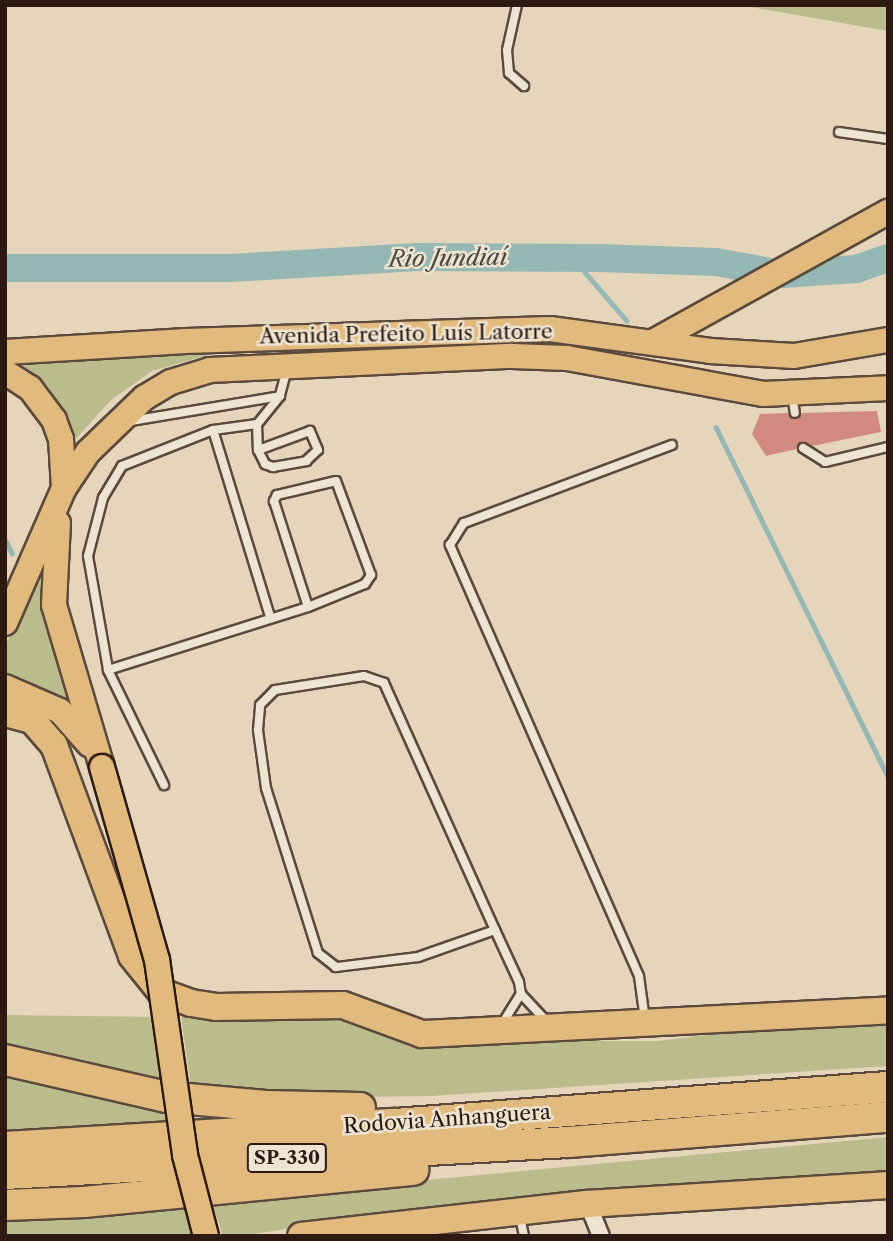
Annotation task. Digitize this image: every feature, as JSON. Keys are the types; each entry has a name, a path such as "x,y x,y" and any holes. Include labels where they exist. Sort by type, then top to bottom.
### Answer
{"highway":[{"path":"5,713 32,720 54,745 132,956 161,992 216,1007 343,1005 422,1034 493,1034 888,1010"},
{"path":"5,1060 166,1097 224,1103 560,1111"},
{"name":"Rodovia Anhanguera","path":"5,1147 888,1087"},
{"name":"Rodovia Anhanguera","path":"5,1174 568,1142 888,1117"},
{"path":"5,1205 84,1202 484,1162 568,1142"},
{"path":"306,1235 521,1223 588,1204 888,1185"}],"main road":[{"path":"653,342 884,215"},
{"name":"Avenida Prefeito Luís Latorre","path":"5,352 186,341 525,329 794,356 888,340"},
{"name":"Avenida Prefeito Luís Latorre","path":"5,623 62,494 88,452 114,424 171,382 210,370 289,363 567,358 793,403 834,391 888,388"},
{"path":"5,372 30,388 54,420 61,439 62,494 52,572 54,605 157,960 185,1155 206,1236"},
{"path":"834,391 888,380"},
{"path":"5,687 41,699 67,717 102,767"}],"street":[{"path":"588,1204 601,1236"}],"lane":[{"path":"517,5 507,50 509,73 524,86"},
{"path":"839,132 888,139"},
{"path":"258,450 310,431 318,450 306,461 274,467 265,464 258,450 257,424 280,396 289,363"},
{"path":"114,424 280,396"},
{"path":"164,785 108,670 88,556 103,498 122,466 213,429 257,424"},
{"path":"213,429 270,617"},
{"path":"645,1023 639,976 450,545 464,523 672,445"},
{"path":"803,448 825,462 888,447"},
{"path":"108,670 270,617 309,607 365,584 371,575 336,481 277,495 274,501 309,607"},
{"path":"495,930 404,958 336,967 318,953 266,788 258,730 261,705 275,690 364,676 384,683 495,930 521,994 539,1018 564,1029"},
{"path":"493,1034 521,994"}],"green space":[{"path":"745,5 888,5 888,31 745,6"},
{"path":"229,349 152,371 111,400 74,441 70,423 48,386 14,359"},
{"path":"41,575 45,575 82,720 48,692 5,676 5,646"},
{"path":"319,1012 349,1016 411,1047 424,1048 535,1041 658,1041 765,1028 888,1020 888,1066 431,1096 291,1098 191,1088 181,1017"},
{"path":"5,1015 156,1017 163,1086 5,1048"},
{"path":"5,1070 166,1106 168,1122 5,1133"},
{"path":"888,1137 888,1172 482,1201 238,1236 223,1236 211,1200"},
{"path":"183,1202 193,1236 5,1236 5,1221"}],"building":[{"path":"877,411 881,432 812,446 803,442 797,449 766,456 752,434 760,414 788,413 795,419 801,413"}],"waterway":[{"name":"Rio Jundiaí","path":"5,268 231,268 418,257 599,258 716,262 782,274 856,269 888,258"},
{"path":"572,257 627,321"},
{"path":"716,427 888,777"},
{"path":"5,539 12,553"}]}
